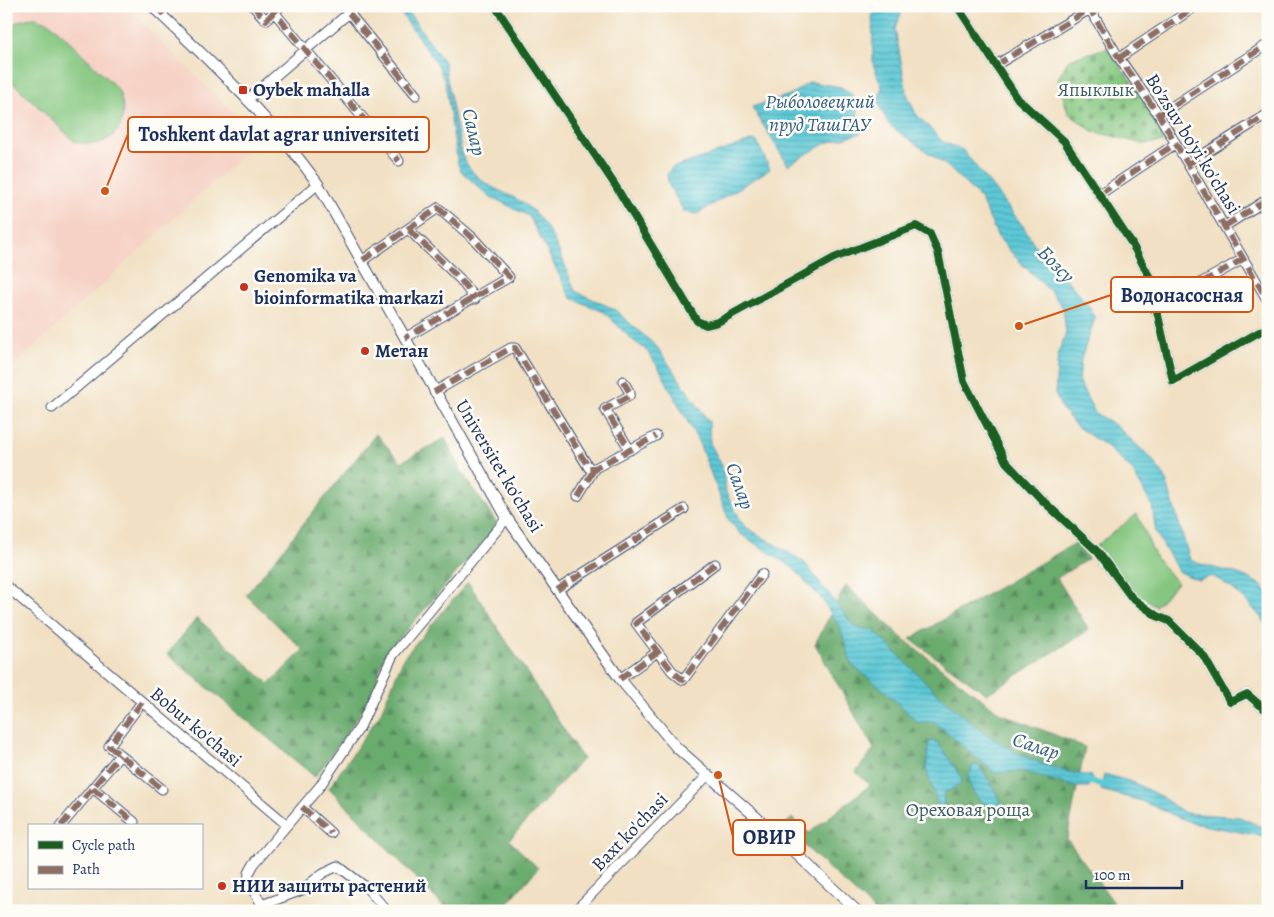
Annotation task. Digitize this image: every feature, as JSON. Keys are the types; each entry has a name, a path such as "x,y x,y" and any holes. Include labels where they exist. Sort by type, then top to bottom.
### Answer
{"main road":[{"name":"Universitet ko'chasi","path":"156,10 247,100 285,141 318,184 363,260 434,392 507,518 620,679 676,747 857,911"}],"street":[{"path":"156,10 169,6"},
{"path":"253,6 266,20 278,9 306,50 400,161"},
{"path":"247,100 357,6"},
{"path":"495,6 615,185 697,320 706,325 718,322 834,258 916,226 930,234 938,252 964,381 1006,462 1041,500 1098,552 1132,598 1157,616 1169,621 1203,654 1230,702 1247,694 1268,712"},
{"path":"958,6 1018,100 1064,142 1100,194 1149,276 1173,381 1268,327"},
{"path":"1119,58 1196,6"},
{"path":"996,65 1089,8"},
{"name":"Bo'zsuv bo'yi ko'chasi","path":"1089,8 1119,58 1159,116 1268,301"},
{"path":"349,13 416,96"},
{"path":"1159,116 1268,44"},
{"path":"1188,164 1268,114"},
{"path":"1100,194 1175,144"},
{"path":"52,408 318,184"},
{"path":"1225,226 1268,199"},
{"path":"363,260 409,230 438,208 473,238 510,277 405,338"},
{"path":"409,230 460,279 475,299"},
{"path":"1156,309 1243,258"},
{"path":"1260,287 1268,281"},
{"path":"434,392 511,348 515,348 589,468 595,468 656,436"},
{"path":"623,382 630,393 628,396 605,409 630,450"},
{"path":"578,496 595,468"},
{"path":"557,590 684,509"},
{"path":"387,911 366,888 338,866 333,867 302,890 264,908 248,882 249,873 286,825 320,786 360,727 393,654 507,518"},
{"path":"715,564 636,623 657,652 683,680 762,574"},
{"name":"Bobur ko'chasi","path":"6,586 286,825"},
{"path":"620,679 657,652"},
{"path":"142,702 109,746 162,789"},
{"path":"63,824 120,755"},
{"name":"Baxt ko'chasi","path":"575,911 708,775"},
{"path":"93,788 134,822"},
{"path":"302,807 331,833"}],"shaded area":[{"path":"6,6 125,6 260,139 6,373"}],"green space":[{"path":"35,18 48,22 58,30 117,88 122,101 123,113 121,123 109,139 99,143 87,144 74,141 6,76 6,31 19,21"},
{"name":"Япыклык","path":"1107,48 1161,122 1163,142 1143,144 1092,131 1068,113 1058,79 1069,59"},
{"path":"376,434 401,462 445,438 460,469 498,525 384,656 371,699 315,777 167,654 197,618 269,684 303,650 246,595"},
{"path":"1137,514 1156,558 1177,583 1156,606 1133,596 1096,546"},
{"path":"1077,542 1088,559 1057,578 1089,630 987,694 910,639"},
{"path":"468,582 583,759 509,840 538,868 501,911 448,911 329,788 380,714 404,657"},
{"name":"Ореховая роща","path":"846,585 902,638 1000,713 1085,747 1067,839 1120,911 875,911 783,826 792,818 809,833 870,785 856,772 874,749 815,644"}],"water":[{"name":"Салар","path":"396,6 404,6 444,62 462,156 470,168 487,184 515,198 534,212 553,239 575,291 614,309 657,347 709,422 710,443 722,466 726,493 744,526 804,562 852,624 862,630 873,630 945,701 970,722 996,741 1025,756 1056,768 1091,776 1089,787 1075,787 1022,771 995,773 933,721 918,723 884,690 852,665 840,627 821,598 793,568 739,533 729,520 699,443 659,368 646,350 630,338 604,312 571,298 529,216 487,195 461,171 458,164 445,82 439,67"},
{"name":"Бозсу","path":"872,6 904,6 895,29 907,94 916,114 943,142 963,150 1023,226 1041,255 1061,273 1088,305 1095,318 1081,359 1079,382 1095,413 1115,425 1150,457 1165,477 1190,560 1251,579 1268,592 1268,626 1243,598 1221,581 1212,576 1198,580 1179,572 1156,533 1152,506 1132,470 1107,447 1076,426 1062,409 1055,394 1058,353 1066,333 1063,308 1052,293 1019,261 998,237 980,198 947,166 889,125 878,102 882,87 873,64"},
{"name":"Рыболовецкий пруд ТашГАУ","path":"810,82 841,87 855,97 861,133 826,143 788,165 752,107 790,95"},
{"path":"754,140 757,142 770,169 697,214 684,212 669,185 667,175 672,168"},
{"path":"929,742 938,743 962,778 961,784 944,793 943,808 939,808 926,769"},
{"path":"976,764 991,784 1004,807 1002,809 989,806 975,795 968,777 973,766"},
{"name":"Салар","path":"1104,774 1132,782 1160,796 1185,813 1240,817 1268,830 1268,841 1261,836 1192,823 1141,801 1101,790"}],"waterway":[{"name":"Салар","path":"1083,779 1111,788"}],"marked path":[{"path":"160,14 169,6"},
{"path":"253,6 266,20 274,12"},
{"path":"281,6 274,12 399,161"},
{"path":"1088,6 1119,58 1159,115 1268,301"},
{"path":"1119,58 1196,6"},
{"path":"996,65 1090,9"},
{"path":"349,13 416,95"},
{"path":"1159,115 1268,44"},
{"path":"1188,164 1268,114"},
{"path":"1100,194 1175,144"},
{"path":"1225,226 1268,199"},
{"path":"363,260 438,208 473,238 509,277 405,338"},
{"path":"409,230 460,279 475,299"},
{"path":"1155,309 1243,259"},
{"path":"434,392 511,348 515,348 589,468 595,468 656,436"},
{"path":"623,381 630,393 629,396 605,409 630,450"},
{"path":"578,496 595,468"},
{"path":"557,590 684,509"},
{"path":"715,564 636,623 672,671 683,680 762,574"},
{"path":"620,679 657,652"},
{"path":"142,702 109,746 162,789"},
{"path":"63,824 120,755"},
{"path":"93,788 134,822"},
{"path":"302,807 331,833"}],"cycle path":[{"path":"495,6 615,185 697,321 706,325 718,322 834,258 916,226 930,234 938,252 964,381 1006,462 1041,499 1098,552 1132,598 1157,616 1169,621 1203,655 1230,702 1247,694 1268,712"},
{"path":"957,6 1018,99 1064,141 1132,244 1149,276 1173,381 1268,327"}],"place":[{"name":"Oybek mahalla","path":"243,90"},
{"name":"Toshkent davlat agrar universiteti","path":"105,191"},
{"name":"Genomika va bioinformatika markazi","path":"244,287"},
{"name":"Водонасосная","path":"1019,326"},
{"name":"Метан","path":"365,351"},
{"name":"ОВИР","path":"718,775"},
{"name":"НИИ защиты растений","path":"222,886"}]}
